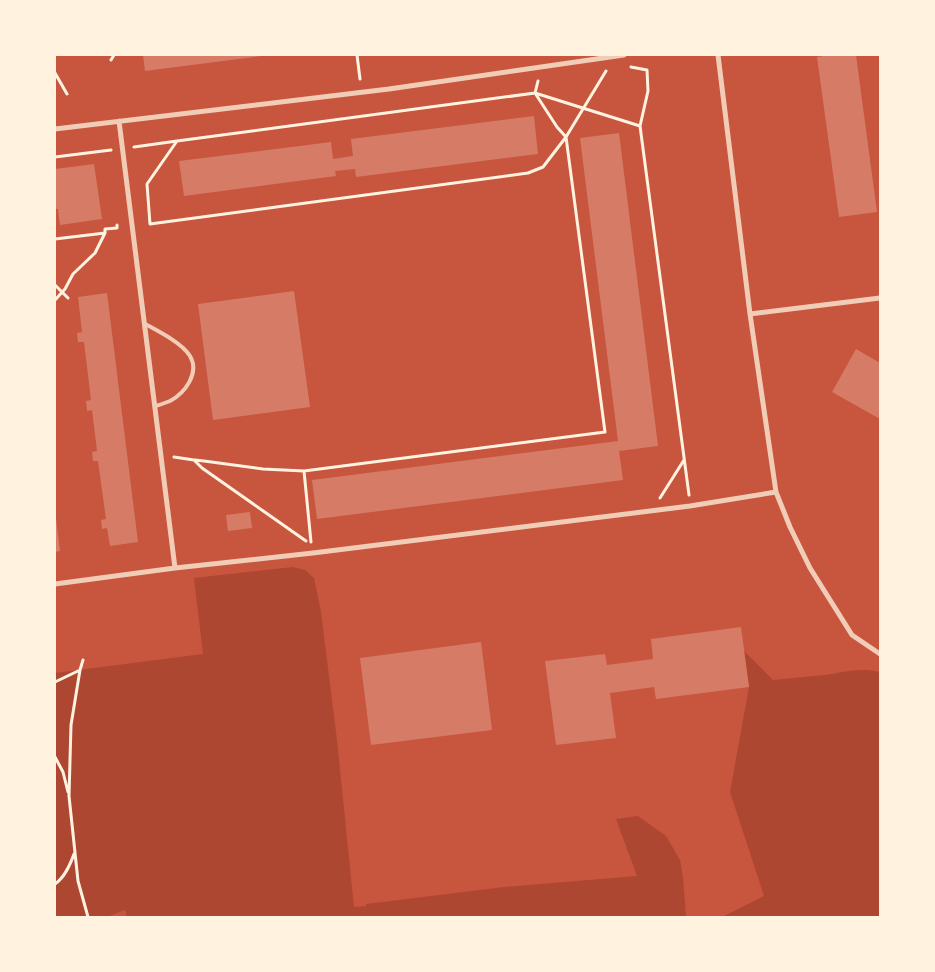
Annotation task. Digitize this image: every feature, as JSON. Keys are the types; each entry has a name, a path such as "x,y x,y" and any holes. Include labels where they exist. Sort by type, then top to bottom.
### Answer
{"street":[{"path":"55,129 389,88 624,55"},
{"path":"718,55 750,314 776,492 790,527 810,568 852,635 880,654"},
{"path":"120,121 175,568"},
{"path":"750,314 880,298"},
{"path":"55,584 690,506 776,492"}],"lane":[{"path":"145,324 182,347 190,356 193,367 189,382 181,392 171,400 155,406"}],"path":[{"path":"111,60 114,55"},
{"path":"625,67 634,66 647,70 648,91 640,126 690,506"},
{"path":"177,141 147,184 150,224 528,173 543,167 566,137 608,69"},
{"path":"55,73 67,94"},
{"path":"55,157 534,92 640,126"},
{"path":"161,455 263,469 304,471 605,432 566,137 557,128 534,92"},
{"path":"107,150 109,160"},
{"path":"55,300 73,274 95,253 106,229 117,228 116,218"},
{"path":"55,239 105,232"},
{"path":"55,285 68,298"},
{"path":"194,460 202,468 312,545 304,471"},
{"path":"654,510 684,460"},
{"path":"83,660 70,725 69,796 78,881 88,917"},
{"path":"55,682 80,670"},
{"path":"55,757 63,772 69,796"},
{"path":"55,884 60,881 75,852"}],"shaded area":[{"path":"293,567 305,570 314,578 321,612 337,740 354,907 504,887 637,876 616,819 638,816 666,836 680,860 686,917 127,917 125,910 107,917 55,917 55,673 203,654 194,578"},
{"path":"744,651 773,680 859,670 880,672 880,917 722,917 764,896 730,792 749,687"}],"building":[{"path":"143,55 261,55 261,56 145,71"},
{"path":"856,55 877,212 839,217 817,57"},
{"path":"534,116 538,154 356,177 355,169 335,171 336,176 184,196 179,161 331,142 333,159 353,156 351,139"},
{"path":"619,133 658,446 619,451 623,480 317,519 312,480 618,441 580,138"},
{"path":"94,164 102,219 60,225 58,209 55,209 55,169"},
{"path":"294,291 310,407 213,420 198,304"},
{"path":"107,293 138,542 110,546 107,528 102,529 101,520 106,519 98,461 93,461 92,452 97,451 92,410 87,411 86,401 91,400 84,342 78,342 77,333 82,332 78,297"},
{"path":"856,349 880,363 880,419 832,392"},
{"path":"250,512 252,528 228,531 226,515"},
{"path":"55,518 60,551 55,552"},
{"path":"741,627 749,687 656,699 654,687 610,693 616,738 556,745 545,661 605,654 607,665 653,659 651,639"},
{"path":"481,642 492,730 371,745 360,658"}]}
